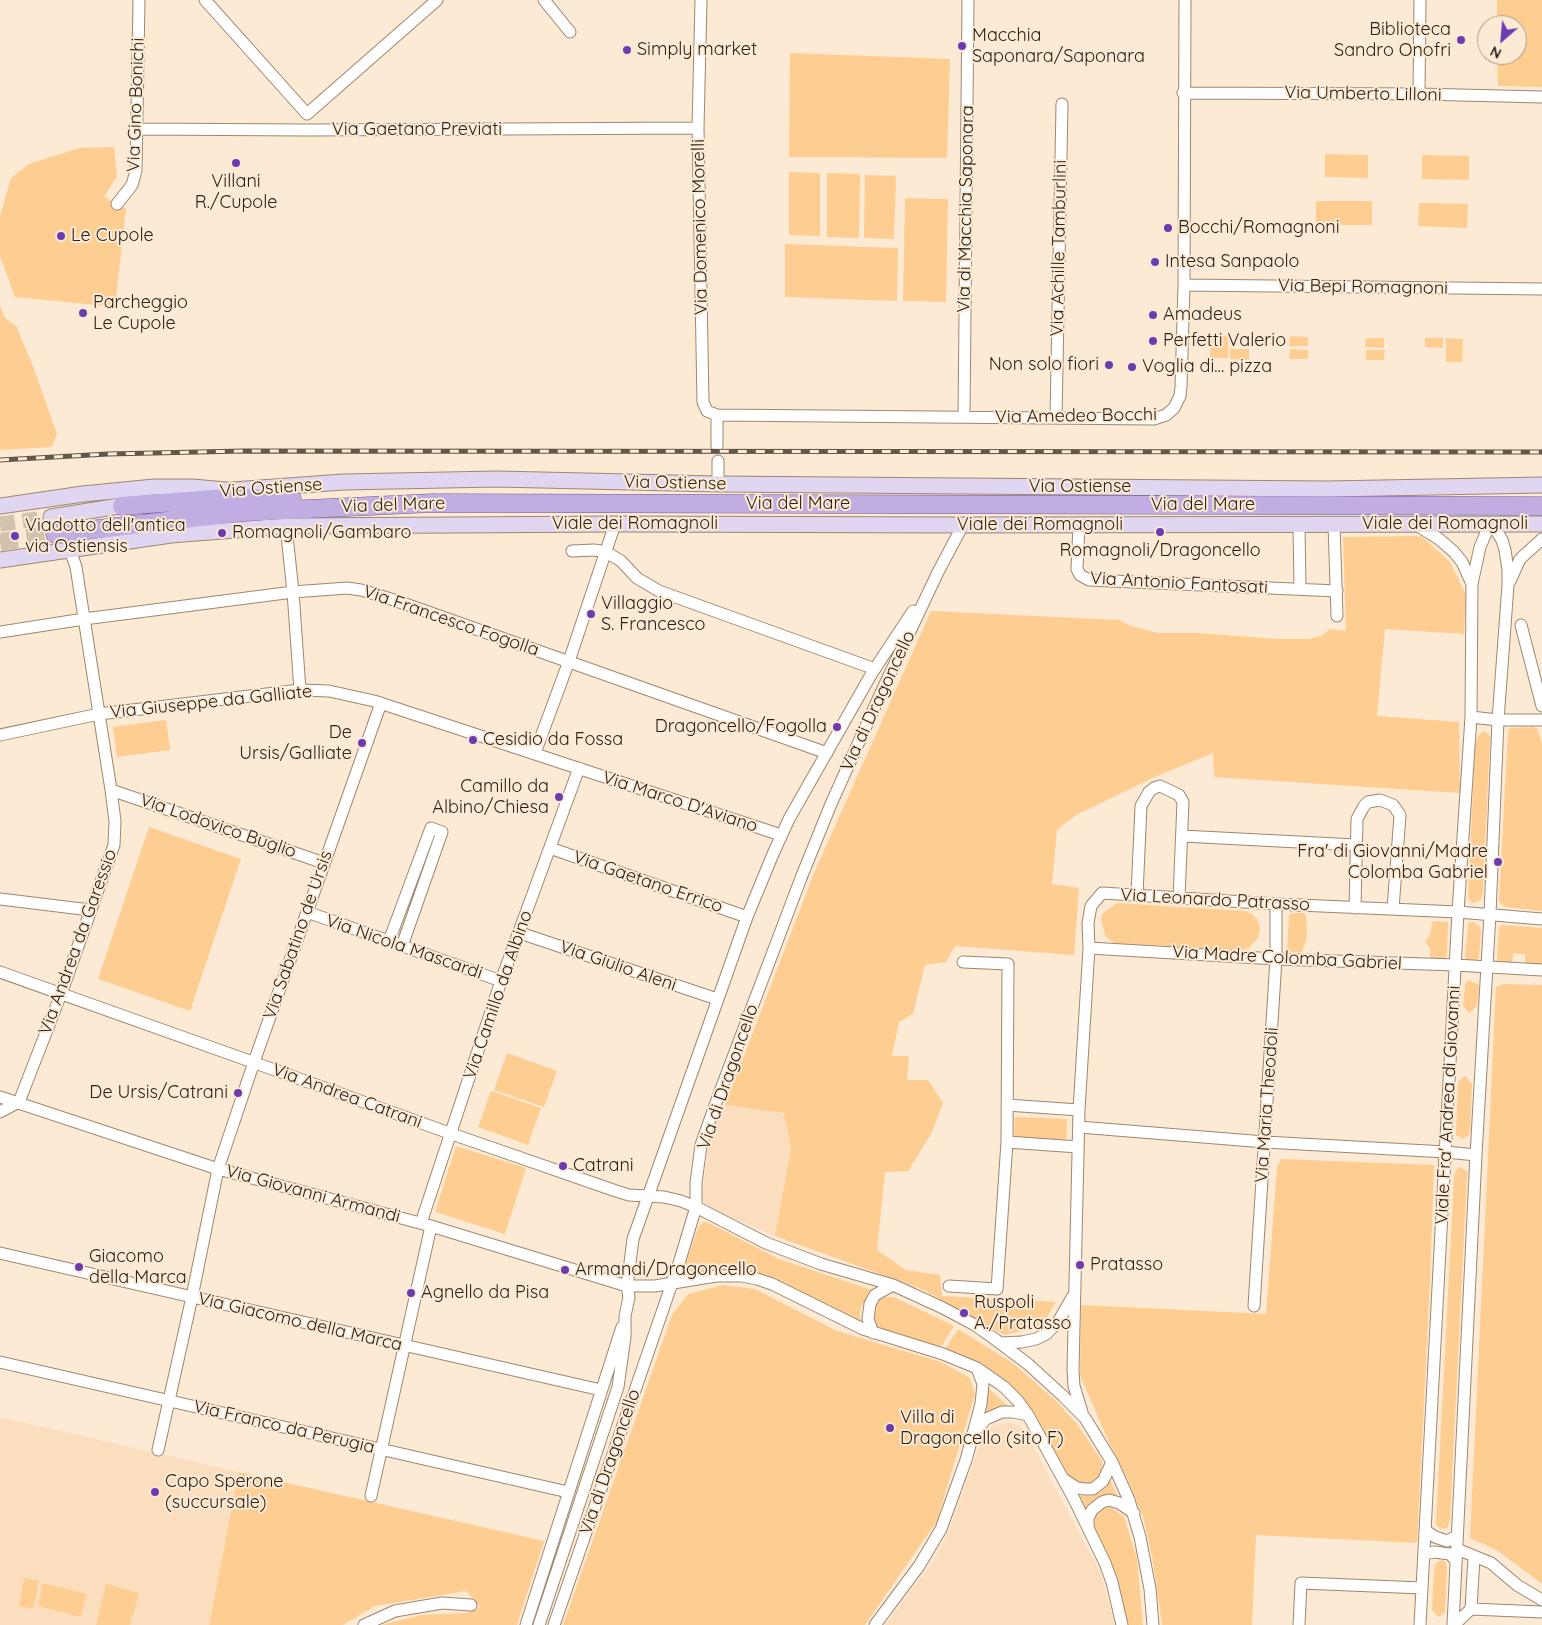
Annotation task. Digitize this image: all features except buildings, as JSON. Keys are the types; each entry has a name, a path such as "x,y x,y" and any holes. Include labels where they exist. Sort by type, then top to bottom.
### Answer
{"main road":[{"name":"Via Ostiense","path":"53,526 122,506 159,499 226,490 358,482 497,479 718,484 1327,489 1542,485"},
{"path":"0,506 83,494 154,487 192,487 226,490"},
{"path":"122,506 240,498 432,502"},
{"name":"Via del Mare","path":"53,526 244,512 432,502 1542,506"},
{"name":"Viale dei Romagnoli","path":"0,560 171,535 286,526 1542,524"}],"street":[{"name":"Via Gino Bonichi","path":"117,204 130,188 135,176 139,0"},
{"path":"206,0 307,114 308,130"},
{"path":"307,114 438,0"},
{"path":"544,0 570,32"},
{"name":"Via Domenico Morelli","path":"701,0 698,128 703,402 707,411 716,415"},
{"name":"Via di Macchia Saponara","path":"964,417 968,0"},
{"name":"Via Amedeo Bocchi","path":"716,415 1154,419 1171,412 1177,402 1181,387 1184,285 1183,92 1185,0"},
{"path":"1419,94 1420,0"},
{"name":"Via Umberto Lilloni","path":"1183,92 1542,97"},
{"name":"Via Achille Tamburlini","path":"1056,418 1062,104"},
{"name":"Via Gaetano Previati","path":"136,129 698,128"},
{"name":"Via Bepi Romagnoni","path":"1184,285 1542,289"},
{"path":"716,415 717,446"},
{"path":"718,461 718,484"},
{"path":"535,753 569,661 615,524"},
{"path":"1298,524 1300,589"},
{"path":"1334,524 1337,616"},
{"name":"Viale Fra' Andrea di Giovanni","path":"1415,524 1440,539 1454,552 1462,562 1472,584"},
{"name":"Viale Fra' Andrea di Giovanni","path":"1420,1625 1470,717 1472,584 1480,547 1492,524 1502,540 1505,550 1508,585 1498,720 1490,914 1453,1625"},
{"name":"Via Antonio Fantosati","path":"1079,525 1077,569 1085,579 1337,591"},
{"path":"286,526 300,690"},
{"name":"Via di Dragoncello","path":"554,1625 673,1282 696,1207 698,1160 718,1097 820,830 880,695 938,572 963,526"},
{"name":"Viale Fra' Andrea di Giovanni","path":"1508,585 1520,559 1542,539"},
{"name":"Via Andrea da Garessio","path":"19,1102 61,994 114,845 115,821 111,790 76,567 70,550"},
{"path":"572,551 594,550 606,552 621,561 644,583 659,591 876,669"},
{"name":"Via di Dragoncello","path":"539,1625 618,1387 625,1338 629,1297 627,1286 633,1239 747,917 781,835 876,669 938,572"},
{"name":"Via Francesco Fogolla","path":"0,632 84,619 293,592 340,587 361,590 403,603 828,753"},
{"path":"1521,625 1542,706"},
{"name":"Via Giuseppe da Galliate","path":"0,735 99,714 300,690 336,692 381,703 535,753"},
{"name":"Via Sabatino de Ursis","path":"158,1450 218,1168 381,703"},
{"path":"1470,717 1498,720 1542,720"},
{"name":"Via Marco D'Aviano","path":"535,753 781,835"},
{"name":"Via Camillo da Albino","path":"371,1496 405,1346 426,1224 452,1134 501,981 579,768"},
{"path":"1138,895 1141,806 1149,792 1160,786 1179,795 1183,802 1179,898"},
{"name":"Via Lodovico Buglio","path":"111,790 324,863"},
{"path":"1354,908 1357,820 1364,806 1373,801 1380,800 1394,805 1400,815 1393,909"},
{"path":"389,941 431,828 442,832 402,946"},
{"path":"1182,836 1356,845"},
{"name":"Via Gaetano Errico","path":"550,848 747,917"},
{"name":"Via Leonardo Patrasso","path":"1085,1418 1074,1386 1074,1294 1079,1110 1090,906 1102,894 1138,895 1276,904 1458,912 1542,919"},
{"path":"0,899 90,910"},
{"name":"Via Maria Theodoli","path":"1254,1306 1276,959 1276,904"},
{"name":"Via Nicola Mascardi","path":"307,912 501,981"},
{"name":"Via Giulio Aleni","path":"520,933 717,1000"},
{"name":"Via Madre Colomba Gabriel","path":"1089,948 1276,959 1542,970"},
{"path":"949,1286 997,1289 1007,1142 1008,964 963,962"},
{"name":"Via Andrea Catrani","path":"0,972 616,1191 629,1195 672,1199 696,1207 750,1236 791,1253 821,1264 893,1285 950,1312 1002,1343 1052,1385 1085,1418"},
{"name":"Via Giovanni Armandi","path":"0,1097 218,1168 426,1224 627,1286 655,1286 716,1276 752,1278 772,1284 873,1333 943,1354 977,1368 1004,1387 1018,1401 1028,1415 1088,1528 1112,1582 1122,1625"},
{"path":"0,1112 19,1102"},
{"path":"1007,1105 1079,1110"},
{"path":"1080,1127 1265,1142 1476,1155"},
{"path":"1007,1142 1078,1147"},
{"name":"Via Giacomo della Marca","path":"0,1253 601,1390"},
{"path":"873,1333 868,1319 870,1304 875,1295 893,1285"},
{"name":"Via Leonardo Patrasso","path":"1002,1343 1022,1342 1036,1339 1046,1334 1058,1322 1074,1294"},
{"name":"Via di Dragoncello","path":"526,1625 626,1316"},
{"name":"Via Franco da Perugia","path":"0,1362 382,1451 568,1492"},
{"path":"875,1625 919,1566 941,1529 966,1460 981,1404 982,1378 977,1368"},
{"path":"974,1431 986,1419 999,1413 1013,1412 1028,1415"},
{"path":"1085,1418 1112,1462 1134,1513 1148,1580 1154,1625"},
{"path":"1062,1477 1077,1488 1093,1488 1103,1481 1112,1462"},
{"path":"1088,1528 1088,1518 1092,1510 1102,1502 1109,1500 1119,1503 1134,1513"},
{"path":"1426,1532 1435,1538 1447,1541 1457,1536"},
{"path":"1456,1549 1491,1563 1517,1585 1542,1600"},
{"path":"1424,1554 1434,1552 1450,1554 1456,1561"},
{"path":"1471,1609 1474,1557"},
{"path":"1299,1625 1301,1583 1422,1588"},
{"path":"364,1625 395,1611 442,1603 471,1605"},
{"path":"1453,1625 1471,1609 1542,1612"}],"shaded area":[{"path":"1497,0 1542,0 1542,87 1498,86 1497,65 1527,65 1527,15 1497,15"},
{"path":"790,53 950,59 947,158 789,157"},
{"name":"Le Cupole","path":"114,147 117,176 104,197 126,209 115,307 15,297 0,256 0,216 11,178 29,164 79,148"},
{"path":"1325,154 1368,155 1368,178 1325,177"},
{"path":"1422,155 1469,156 1469,180 1422,179"},
{"path":"789,172 820,173 820,236 789,235"},
{"path":"827,173 860,174 859,238 827,237"},
{"path":"865,175 896,176 894,239 864,238"},
{"path":"905,198 948,199 946,302 903,301"},
{"path":"1316,201 1372,201 1372,225 1316,225"},
{"path":"1419,203 1468,204 1467,228 1418,226"},
{"path":"785,244 898,248 897,301 785,297"},
{"path":"0,306 5,318 16,326 33,366 57,434 52,447 0,450"},
{"path":"1211,335 1228,336 1228,358 1210,358"},
{"path":"1290,336 1308,337 1308,346 1289,346"},
{"path":"1366,338 1384,338 1384,348 1365,347"},
{"path":"1425,338 1443,338 1443,348 1425,347"},
{"path":"1446,338 1463,339 1462,362 1446,362"},
{"path":"1230,348 1238,350 1249,349 1249,360 1230,359"},
{"path":"1290,349 1308,350 1308,359 1289,359"},
{"path":"1366,350 1385,350 1384,360 1366,360"},
{"path":"1421,536 1450,562 1466,595 1464,634 1385,629 1377,716 1459,722 1460,793 1214,777 1213,753 1157,776 1076,815 1057,830 1052,884 1079,888 1074,955 955,946 946,962 925,965 913,1014 899,1022 892,1056 909,1056 907,1080 928,1080 943,1103 931,1134 908,1171 885,1172 877,1250 906,1270 940,1275 942,1296 1056,1302 1041,1327 1004,1335 924,1290 775,1236 791,1149 784,1113 725,1105 814,873 931,611 1119,620 1131,626 1158,633 1198,633 1278,639 1309,639 1323,635 1330,629 1346,631 1343,537"},
{"path":"166,720 170,750 117,757 113,727"},
{"path":"1510,728 1537,728 1542,743 1542,911 1505,907 1499,901 1508,731"},
{"path":"1484,731 1490,736 1490,740 1483,889 1482,898 1472,903 1468,894 1475,746 1478,736"},
{"path":"149,827 241,859 190,1011 98,979"},
{"path":"1117,903 1245,911 1252,914 1258,921 1260,929 1258,938 1249,948 1241,950 1114,943 1105,936 1101,918 1103,913"},
{"path":"1292,913 1304,913 1306,916 1307,937 1302,952 1289,952 1287,949 1289,916"},
{"path":"1473,921 1480,927 1481,932 1479,957 1472,962 1465,957 1468,924"},
{"path":"1432,922 1448,922 1447,956 1444,960 1432,959 1430,957 1430,949 1425,941 1430,935"},
{"path":"1502,925 1542,928 1542,966 1525,966 1525,954 1513,953 1512,964 1499,963 1497,960 1499,927"},
{"path":"1469,980 1479,985 1477,1006 1469,1013 1463,1005 1465,984"},
{"path":"1503,984 1542,985 1542,1584 1498,1551 1470,1538 1496,987"},
{"path":"507,1053 557,1071 544,1107 494,1090"},
{"path":"1465,1076 1472,1084 1470,1131 1469,1135 1463,1139 1456,1135 1456,1131 1458,1082"},
{"path":"491,1091 541,1108 528,1145 478,1127"},
{"path":"725,1105 784,1113 791,1149 775,1236 721,1213 702,1201 708,1142"},
{"path":"1015,1117 1067,1119 1066,1142 1014,1140"},
{"path":"456,1146 526,1168 505,1234 435,1212"},
{"path":"1281,1159 1434,1165 1417,1543 1256,1535 1252,1625 1162,1625 1152,1556 1143,1517 1080,1375 1081,1305 1266,1314 1277,1167"},
{"path":"1459,1167 1467,1171 1467,1175 1450,1520 1447,1528 1440,1529 1436,1523 1454,1178 1455,1172"},
{"path":"704,1222 779,1259 875,1291 861,1307 862,1326 776,1284 689,1275 685,1267 696,1233 699,1226"},
{"path":"723,1285 755,1289 837,1331 941,1362 970,1378 975,1394 937,1521 865,1625 563,1625 672,1315 688,1294"},
{"path":"883,1297 894,1297 954,1326 941,1347 879,1331 873,1325 871,1314 876,1303"},
{"path":"958,1329 1014,1364 1055,1400 1077,1424 1102,1461 1100,1478 1090,1486 1069,1480 995,1376 945,1349"},
{"path":"986,1388 988,1388 1009,1407 983,1417"},
{"path":"0,1417 239,1472 209,1625 0,1625"},
{"path":"1010,1423 1020,1426 1026,1433 1100,1572 1115,1625 885,1625 933,1562 950,1528 984,1434 993,1425"},
{"path":"239,1472 544,1541 517,1625 381,1625 421,1615 466,1613 480,1607 466,1591 375,1606 343,1625 209,1625"},
{"path":"1110,1480 1119,1499 1086,1515 1077,1496 1091,1496 1099,1493"},
{"path":"1103,1507 1112,1508 1124,1517 1137,1559 1143,1625 1125,1625 1118,1579 1093,1530 1094,1516"},
{"path":"1445,1561 1447,1567 1445,1613 1438,1617 1432,1610 1434,1569 1437,1562"},
{"path":"24,1578 39,1581 33,1609 19,1606"},
{"path":"43,1583 87,1594 81,1617 38,1606"},
{"path":"106,1584 139,1593 130,1625 96,1625"}],"tunnel":[{"path":"0,524 51,517"},
{"path":"0,542 55,534"}],"railway":[{"path":"0,460 108,454 244,451 1542,452"}],"place":[{"name":"Biblioteca Sandro Onofri","path":"1461,40"},
{"name":"Macchia Saponara/Saponara","path":"962,46"},
{"name":"Simply market","path":"627,50"},
{"name":"Villani R./Cupole","path":"236,163"},
{"name":"Bocchi/Romagnoni","path":"1168,228"},
{"name":"Le Cupole","path":"61,236"},
{"name":"Intesa Sanpaolo","path":"1155,262"},
{"name":"Parcheggio Le Cupole","path":"83,313"},
{"name":"Amadeus","path":"1153,315"},
{"name":"Perfetti Valerio","path":"1153,341"},
{"name":"Non solo fiori","path":"1109,365"},
{"name":"Voglia di… pizza","path":"1132,367"},
{"name":"Romagnoli/Dragoncello","path":"1160,532"},
{"name":"Romagnoli/Gambaro","path":"222,533"},
{"name":"Viadotto dell'antica via Ostiensis","path":"15,536"},
{"name":"Villaggio S. Francesco","path":"591,614"},
{"name":"Dragoncello/Fogolla","path":"837,727"},
{"name":"Cesidio da Fossa","path":"473,740"},
{"name":"De Ursis/Galliate","path":"362,743"},
{"name":"Camillo da Albino/Chiesa","path":"559,797"},
{"name":"Fra' di Giovanni/Madre Colomba Gabriel","path":"1498,862"},
{"name":"De Ursis/Catrani","path":"238,1093"},
{"name":"Catrani","path":"563,1166"},
{"name":"Pratasso","path":"1080,1265"},
{"name":"Giacomo della Marca","path":"79,1267"},
{"name":"Armandi/Dragoncello","path":"565,1270"},
{"name":"Agnello da Pisa","path":"411,1293"},
{"name":"Ruspoli A./Pratasso","path":"964,1313"},
{"name":"Villa di Dragoncello (sito F)","path":"890,1428"},
{"name":"Capo Sperone (succursale)","path":"155,1492"}]}
